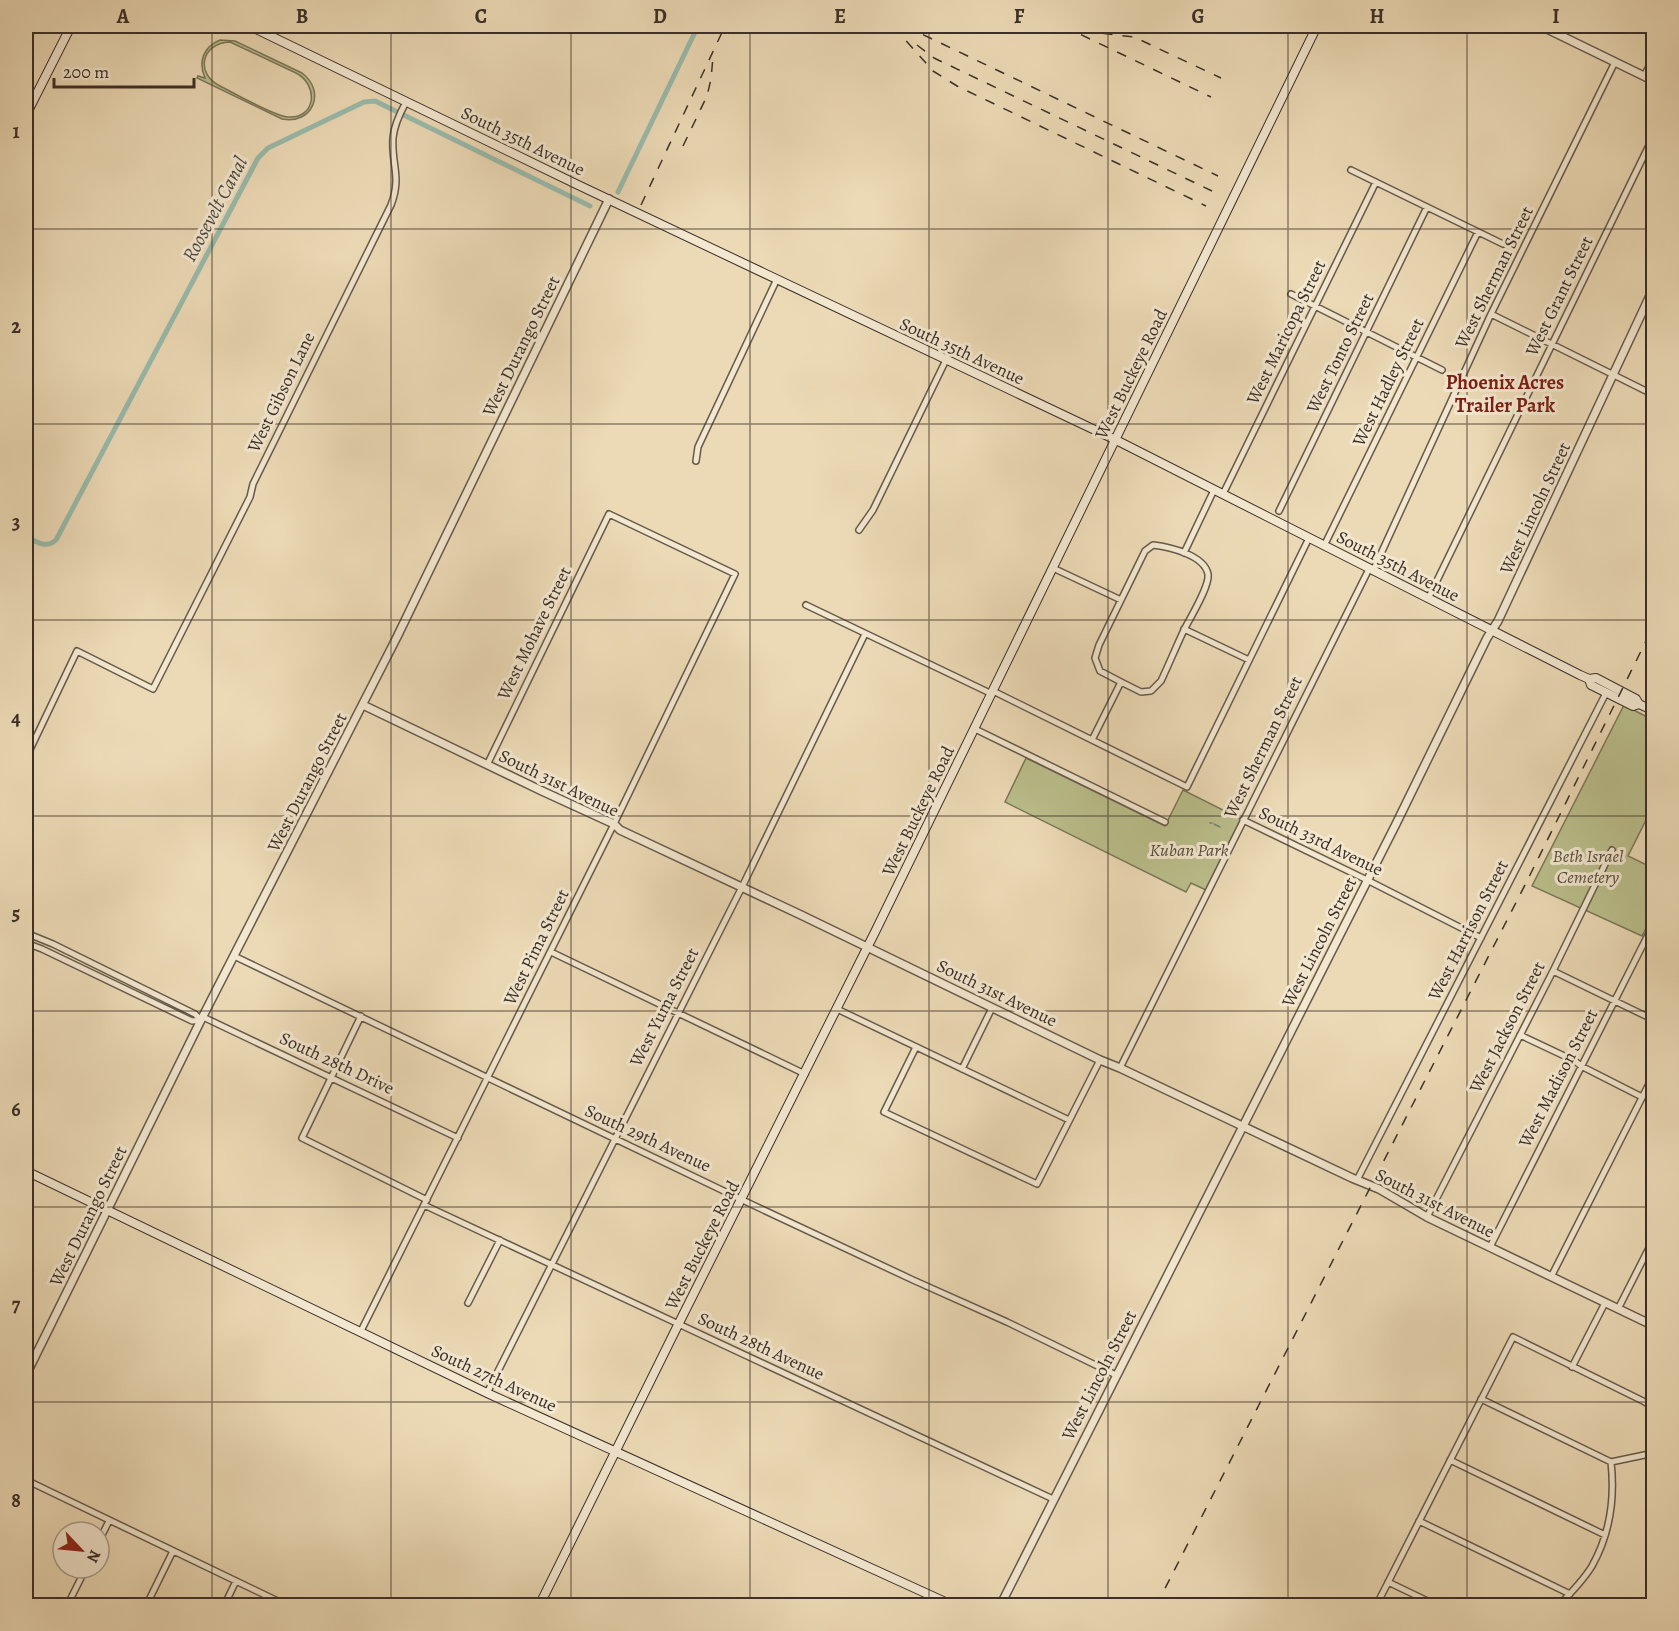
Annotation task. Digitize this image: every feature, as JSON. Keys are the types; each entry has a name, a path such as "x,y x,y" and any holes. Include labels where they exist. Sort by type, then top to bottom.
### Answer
{"main road":[{"path":"26,115 71,26"},
{"name":"South 35th Avenue","path":"250,26 1116,440 1589,679 1596,678 1636,699 1639,704 1653,711"},
{"name":"West Buckeye Road","path":"539,1605 868,948 1317,26"},
{"path":"1589,679 1591,685 1606,693 1633,706 1639,704"},
{"name":"South 27th Avenue","path":"26,1171 487,1393 954,1605"}],"street":[{"path":"1541,26 1653,81"},
{"path":"1562,36 1567,26"},
{"path":"1644,76 1653,57"},
{"name":"West Sherman Street","path":"1120,1068 1371,570 1491,314 1615,62"},
{"name":"West Gibson Lane","path":"26,758 77,651 153,689 250,497 253,484 391,205 397,180 393,138 400,113 406,102"},
{"name":"West Grant Street","path":"1428,599 1653,135"},
{"path":"1351,170 1503,244"},
{"name":"West Maricopa Street","path":"1223,494 1376,182"},
{"name":"West Durango Street","path":"26,1375 202,1018 363,705 609,199"},
{"name":"West Tonto Street","path":"1279,511 1427,207"},
{"name":"West Hadley Street","path":"1324,546 1478,232"},
{"path":"696,461 698,447 777,279"},
{"name":"West Lincoln Street","path":"1000,1605 1367,880 1486,638 1498,621 1653,287"},
{"path":"1291,294 1442,370"},
{"path":"1491,314 1653,395"},
{"path":"859,530 873,510 946,360"},
{"path":"1184,553 1215,490"},
{"name":"West Pima Street","path":"361,1331 551,952 735,574 609,514"},
{"name":"West Mohave Street","path":"487,765 609,514"},
{"path":"806,605 1187,787 1309,538"},
{"path":"1153,545 1169,547 1184,553 1204,565 1209,577 1161,681 1151,692 1141,692 1100,671 1095,658 1121,600 1145,551 1153,545"},
{"path":"1053,568 1121,600"},
{"path":"1184,629 1249,660"},
{"name":"West Yuma Street","path":"487,1393 742,887 865,634"},
{"path":"1092,740 1121,682"},
{"name":"West Harrison Street","path":"1357,1180 1606,693"},
{"name":"South 31st Avenue","path":"363,705 1100,1060 1378,1189 1427,1217 1653,1326"},
{"path":"975,729 1165,822"},
{"name":"South 33rd Avenue","path":"1243,820 1481,938"},
{"name":"West Jackson Street","path":"1427,1217 1553,971 1612,849"},
{"name":"West Madison Street","path":"1490,1247 1653,923"},
{"path":"26,933 53,944 202,1018"},
{"path":"26,943 190,1021 202,1018"},
{"path":"551,952 805,1074"},
{"name":"South 29th Avenue","path":"234,956 742,1200 1007,1322 1116,1375"},
{"path":"1553,971 1653,1020"},
{"path":"962,1069 992,1008"},
{"path":"837,1009 1069,1120"},
{"path":"331,1077 361,1016"},
{"name":"South 28th Drive","path":"202,1018 458,1138"},
{"path":"1520,1035 1642,1097"},
{"path":"916,1047 884,1112 1037,1184 1100,1060"},
{"path":"1551,1277 1653,1074"},
{"name":"South 28th Avenue","path":"331,1077 302,1138 500,1240 1053,1499"},
{"path":"1617,1309 1653,1238"},
{"path":"468,1303 500,1240"},
{"path":"1572,1367 1605,1303"},
{"path":"1376,1605 1513,1337 1653,1408"},
{"path":"1481,1399 1611,1462 1653,1453"},
{"path":"1450,1460 1605,1535"},
{"path":"1558,1605 1570,1594 1591,1567 1605,1535 1614,1486 1611,1462"},
{"path":"26,1480 107,1520"},
{"path":"1419,1521 1570,1594"},
{"path":"111,1522 288,1605"},
{"path":"146,1605 173,1551"},
{"path":"67,1605 80,1580"},
{"path":"224,1605 236,1581"},
{"path":"1388,1582 1438,1605"},
{"path":"1649,1605 1653,1597"}],"green space":[{"path":"220,40 235,41 302,73 314,89 313,105 301,117 292,120 282,119 197,78 198,76 205,78 202,61 206,51","holes":["230,42 296,73 308,85 311,100 304,113 288,117 265,109 212,81 207,74 205,60 213,48"]},
{"name":"Beth Israel Cemetery","path":"1624,705 1653,720 1653,806 1628,856 1653,868 1653,914 1642,936 1532,886"},
{"name":"Kuban Park","path":"1026,758 1165,826 1183,790 1241,819 1206,890 1191,883 1186,892 1005,802"}],"waterway":[{"name":"Roosevelt Canal","path":"618,192 698,26"},
{"name":"Roosevelt Canal","path":"26,536 45,544 56,540 258,158 268,148 364,102 375,101 590,206"},
{"path":"1214,824 1220,827"}],"railway":[{"path":"641,205 725,26"},
{"path":"733,34 737,26"},
{"path":"893,26 933,71 957,86 1206,206"},
{"path":"905,26 1218,176"},
{"path":"1063,26 1211,97"},
{"path":"1083,29 1134,37 1221,78"},
{"path":"917,45 934,58 1212,191"},
{"path":"683,146 707,96 713,57"},
{"path":"1156,1606 1526,883 1654,625"}],"district":[{"name":"Phoenix Acres Trailer Park","path":"1505,394"}]}
